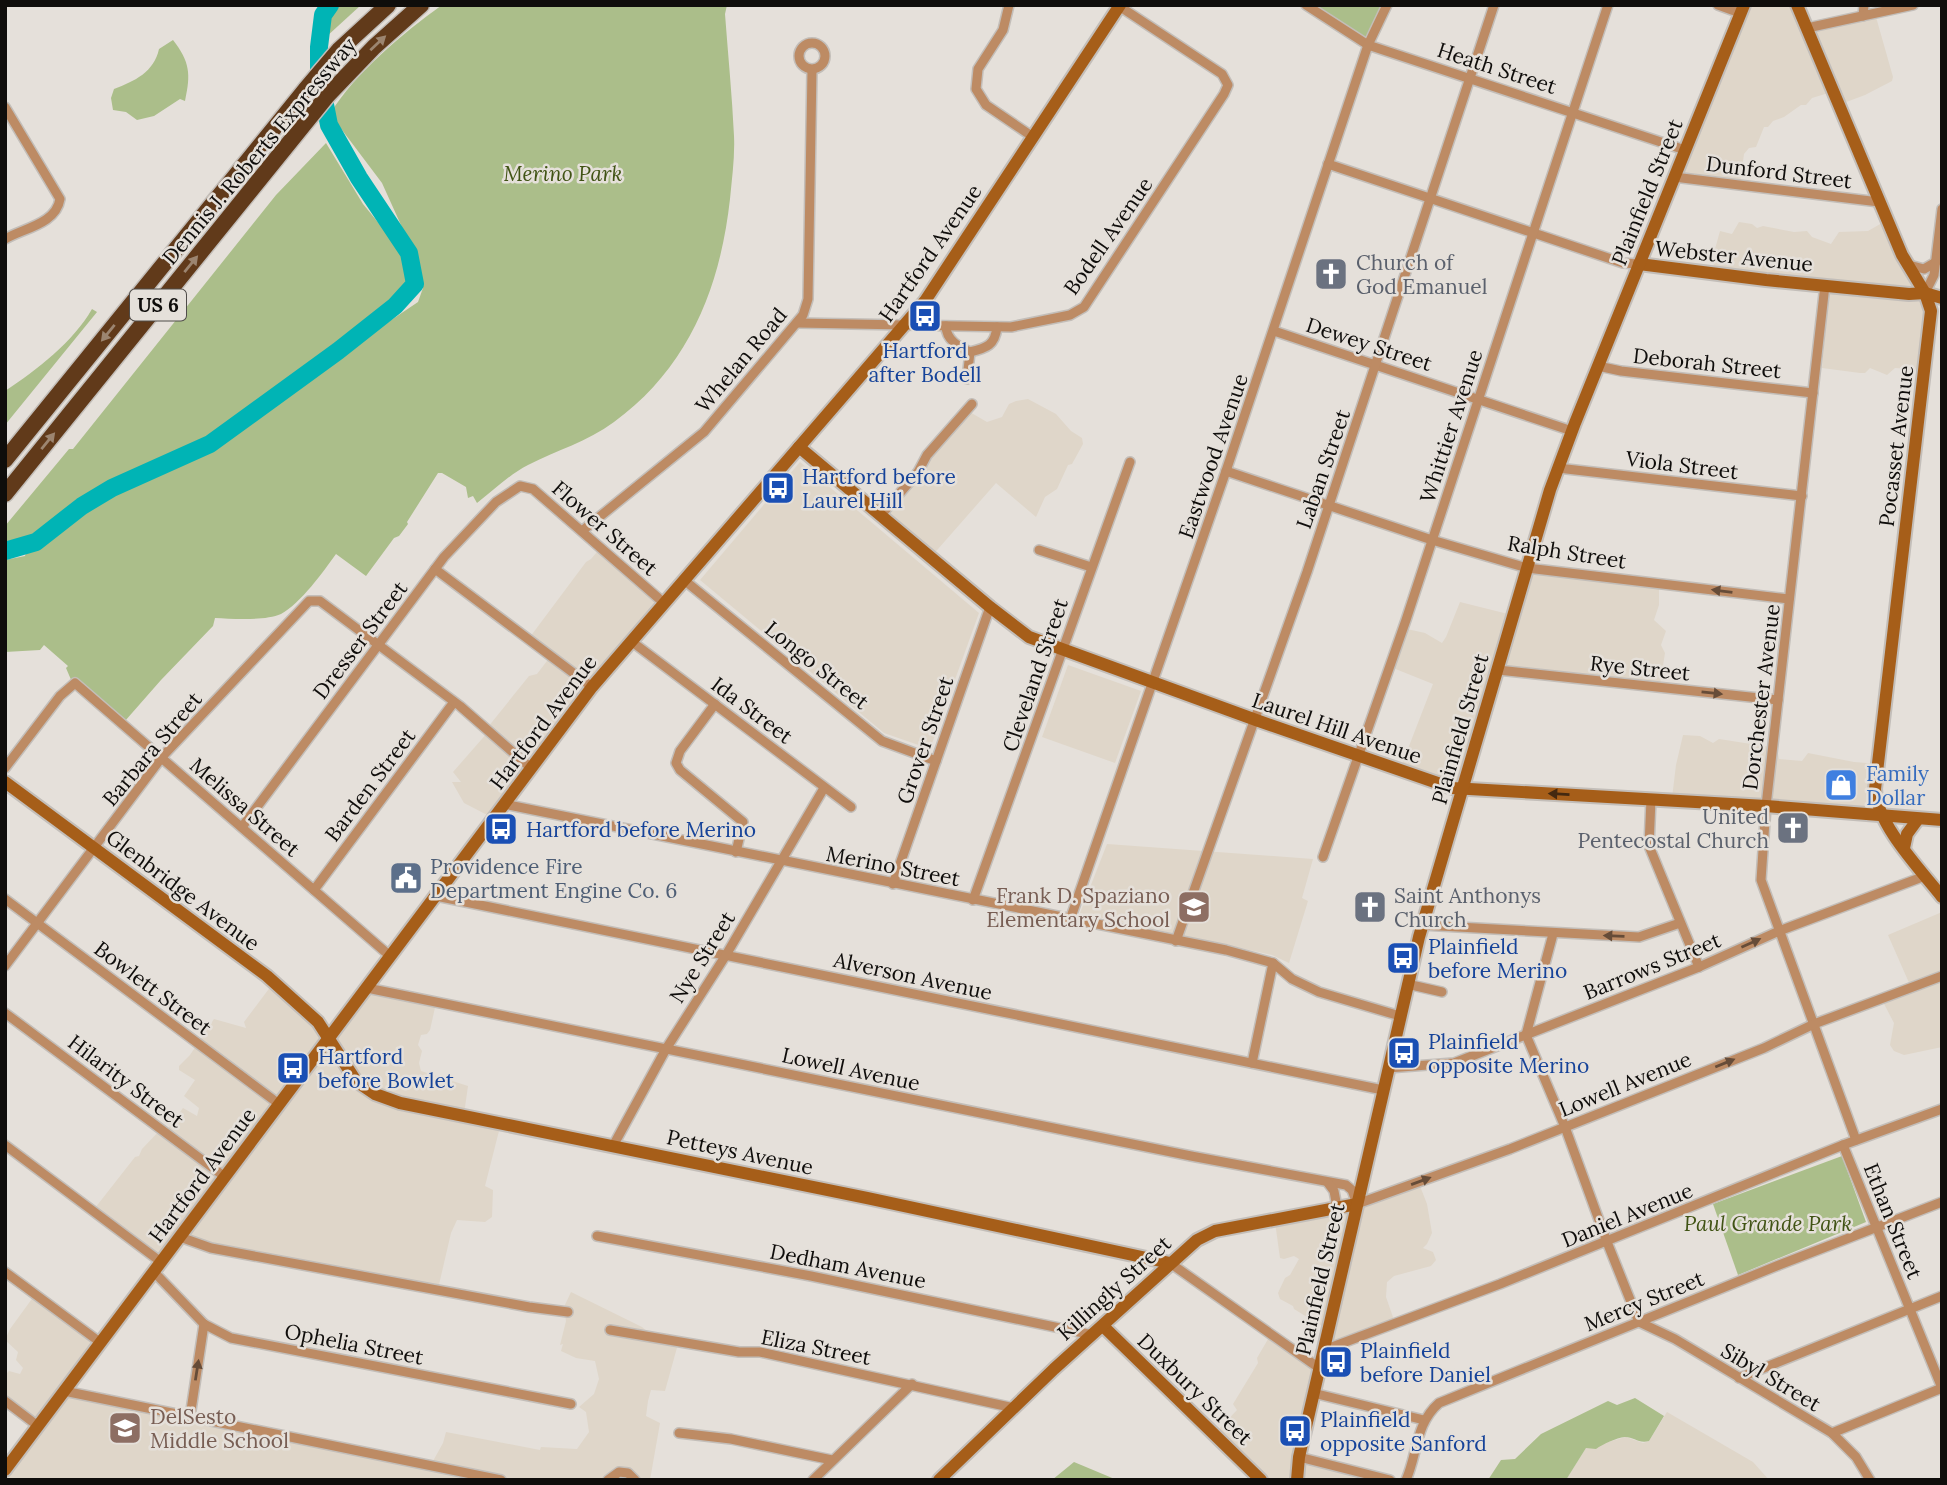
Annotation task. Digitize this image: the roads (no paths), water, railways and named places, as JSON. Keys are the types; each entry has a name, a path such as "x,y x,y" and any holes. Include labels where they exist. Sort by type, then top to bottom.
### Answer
{"highway":[{"name":"Dennis J. Roberts Expressway","path":"5,460 305,90 332,58 388,5"},
{"name":"Dennis J. Roberts Expressway","path":"5,494 338,84 421,5"}],"main road":[{"name":"Pocasset Avenue","path":"1797,5 1906,264 1925,293 1931,311 1875,789 1882,816 1942,897"},
{"name":"Hartford Avenue","path":"5,1470 592,687 905,325 935,286 1119,6"},
{"name":"Plainfield Street","path":"1297,1480 1299,1457 1407,984 1527,568 1558,467 1741,8"},
{"name":"Webster Avenue","path":"1639,264 1766,280 1909,294 1925,293 1942,298"},
{"name":"Laurel Hill Avenue","path":"799,447 1029,637 1452,788 1766,806 1942,821"},
{"name":"Glenbridge Avenue","path":"5,782 267,976 309,1013 328,1039"},
{"path":"1904,848 1907,835 1918,819"},
{"name":"Petteys Avenue","path":"328,1039 356,1081 388,1099 1171,1263"},
{"name":"Killingly Street","path":"939,1480 1197,1240 1215,1231 1357,1204"},
{"name":"Duxbury Street","path":"1098,1330 1261,1480"}],"street":[{"path":"1009,5 1003,30 978,69 976,89 986,105 1033,137"},
{"name":"Heath Street","path":"1306,5 1368,45 1685,149"},
{"name":"Eastwood Avenue","path":"1071,917 1274,331 1368,45 1387,5"},
{"name":"Laban Street","path":"1177,941 1329,505 1494,5"},
{"name":"Whittier Avenue","path":"1323,857 1432,540 1608,5"},
{"path":"1718,5 1741,8"},
{"path":"1863,16 1864,5"},
{"path":"1807,28 1913,5"},
{"name":"Bodell Avenue","path":"798,323 1017,326 1070,315 1084,307 1228,85 1222,74 1119,6"},
{"name":"Whelan Road","path":"582,531 704,432 798,323 805,311 808,299 812,70"},
{"path":"5,107 60,199 58,209 51,217 5,239"},
{"name":"Webster Avenue","path":"1328,164 1625,264 1639,264"},
{"name":"Dunford Street","path":"1674,177 1880,202"},
{"path":"1925,293 1934,275 1942,209"},
{"path":"1906,264 1919,269 1930,267 1936,262"},
{"name":"Dorchester Avenue","path":"1825,285 1766,806 1761,880 1856,1140"},
{"path":"946,326 949,338 970,352 987,348 994,341 997,327"},
{"name":"Dewey Street","path":"1274,331 1572,431"},
{"path":"967,379 970,352"},
{"name":"Deborah Street","path":"1598,366 1612,370 1813,393"},
{"path":"881,515 918,472 927,455 972,404"},
{"name":"Cleveland Street","path":"974,900 1130,462"},
{"name":"Viola Street","path":"1558,467 1802,496"},
{"name":"Ralph Street","path":"1226,471 1432,540 1527,568 1789,599"},
{"name":"Flower Street","path":"520,486 533,489 664,603"},
{"name":"Dresser Street","path":"242,827 435,569 486,510 520,486"},
{"path":"1039,550 1091,567"},
{"path":"435,569 592,687"},
{"name":"Longo Street","path":"684,580 882,741 936,761"},
{"name":"Barbara Street","path":"5,966 162,757 307,603 320,601 378,645"},
{"name":"Grover Street","path":"893,884 990,607"},
{"name":"Ida Street","path":"631,641 851,807"},
{"path":"378,645 454,702 531,768"},
{"name":"Rye Street","path":"1498,670 1778,700"},
{"name":"Melissa Street","path":"5,768 66,689 75,682 390,956"},
{"name":"Barden Street","path":"314,890 454,702"},
{"path":"715,704 680,751 676,763 680,770 743,822 736,852"},
{"name":"Nye Street","path":"613,1146 666,1049 726,955 824,788"},
{"path":"1651,799 1649,846 1699,967"},
{"name":"Merino Street","path":"504,804 780,862 1071,917 1226,950 1273,963 1292,979 1310,988 1400,1016"},
{"name":"Barrows Street","path":"1388,1068 1454,1063 1699,967 1779,931 1925,876"},
{"name":"Alverson Avenue","path":"436,896 1383,1090"},
{"name":"Bowlett Street","path":"5,899 279,1104"},
{"path":"1422,925 1639,937 1680,923"},
{"path":"1553,934 1526,1035 1565,1127 1639,1322"},
{"path":"1252,1063 1273,963"},
{"name":"Lowell Avenue","path":"367,988 1346,1185 1352,1189 1357,1204 1565,1127 1764,1048 1814,1024 1942,976"},
{"path":"1407,984 1442,992"},
{"name":"Hilarity Street","path":"5,1013 225,1177"},
{"name":"Daniel Avenue","path":"1324,1350 1607,1242 1843,1145 1942,1109"},
{"name":"Ophelia Street","path":"5,1145 158,1267 204,1324 231,1338 571,1404"},
{"name":"Ethan Street","path":"1843,1145 1942,1388"},
{"path":"1328,1183 1334,1191 1337,1207"},
{"name":"Mercy Street","path":"1424,1420 1439,1403 1942,1202"},
{"name":"Dedham Avenue","path":"597,1236 1098,1330"},
{"path":"180,1237 211,1248 568,1312"},
{"path":"1171,1263 1320,1368"},
{"path":"5,1272 101,1343"},
{"path":"1739,1378 1942,1296"},
{"name":"Sibyl Street","path":"1639,1322 1675,1339 1832,1433 1856,1457 1870,1480"},
{"path":"190,1417 204,1324"},
{"name":"Eliza Street","path":"610,1330 739,1352 760,1352 1014,1408"},
{"path":"813,1480 912,1384"},
{"path":"1832,1433 1942,1388"},
{"path":"64,1391 501,1480"},
{"path":"1314,1394 1424,1420 1406,1480"},
{"path":"5,1401 38,1426"},
{"path":"679,1433 731,1439 832,1460"},
{"path":"1299,1457 1340,1465 1390,1480"},
{"path":"608,1480 619,1472 628,1473 635,1480"}],"waterway":[{"path":"5,551 36,542 82,506 112,488 210,444 338,351 395,306 415,284 409,253 359,178 329,125 319,74 319,47 323,15 330,5"}],"place":[{"name":"Church of God Emanuel","path":"1331,274"},
{"name":"Hartford after Bodell","path":"925,316"},
{"name":"Hartford before Laurel Hill","path":"778,488"},
{"name":"Family Dollar","path":"1841,785"},
{"name":"United Pentecostal Church","path":"1793,828"},
{"name":"Hartford before Merino","path":"501,829"},
{"name":"Providence Fire Department Engine Co. 6","path":"406,878"},
{"name":"Frank D. Spaziano Elementary School","path":"1194,907"},
{"name":"Saint Anthonys Church","path":"1370,907"},
{"name":"Plainfield before Merino","path":"1403,958"},
{"name":"Plainfield opposite Merino","path":"1404,1053"},
{"name":"Hartford before Bowlet","path":"293,1068"},
{"name":"Plainfield before Daniel","path":"1336,1362"},
{"name":"DelSesto Middle School","path":"125,1428"},
{"name":"Plainfield opposite Sanford","path":"1295,1431"}],"park label":[{"name":"Merino Park","path":"563,173"},
{"name":"Paul Grande Park","path":"1768,1223"}]}
